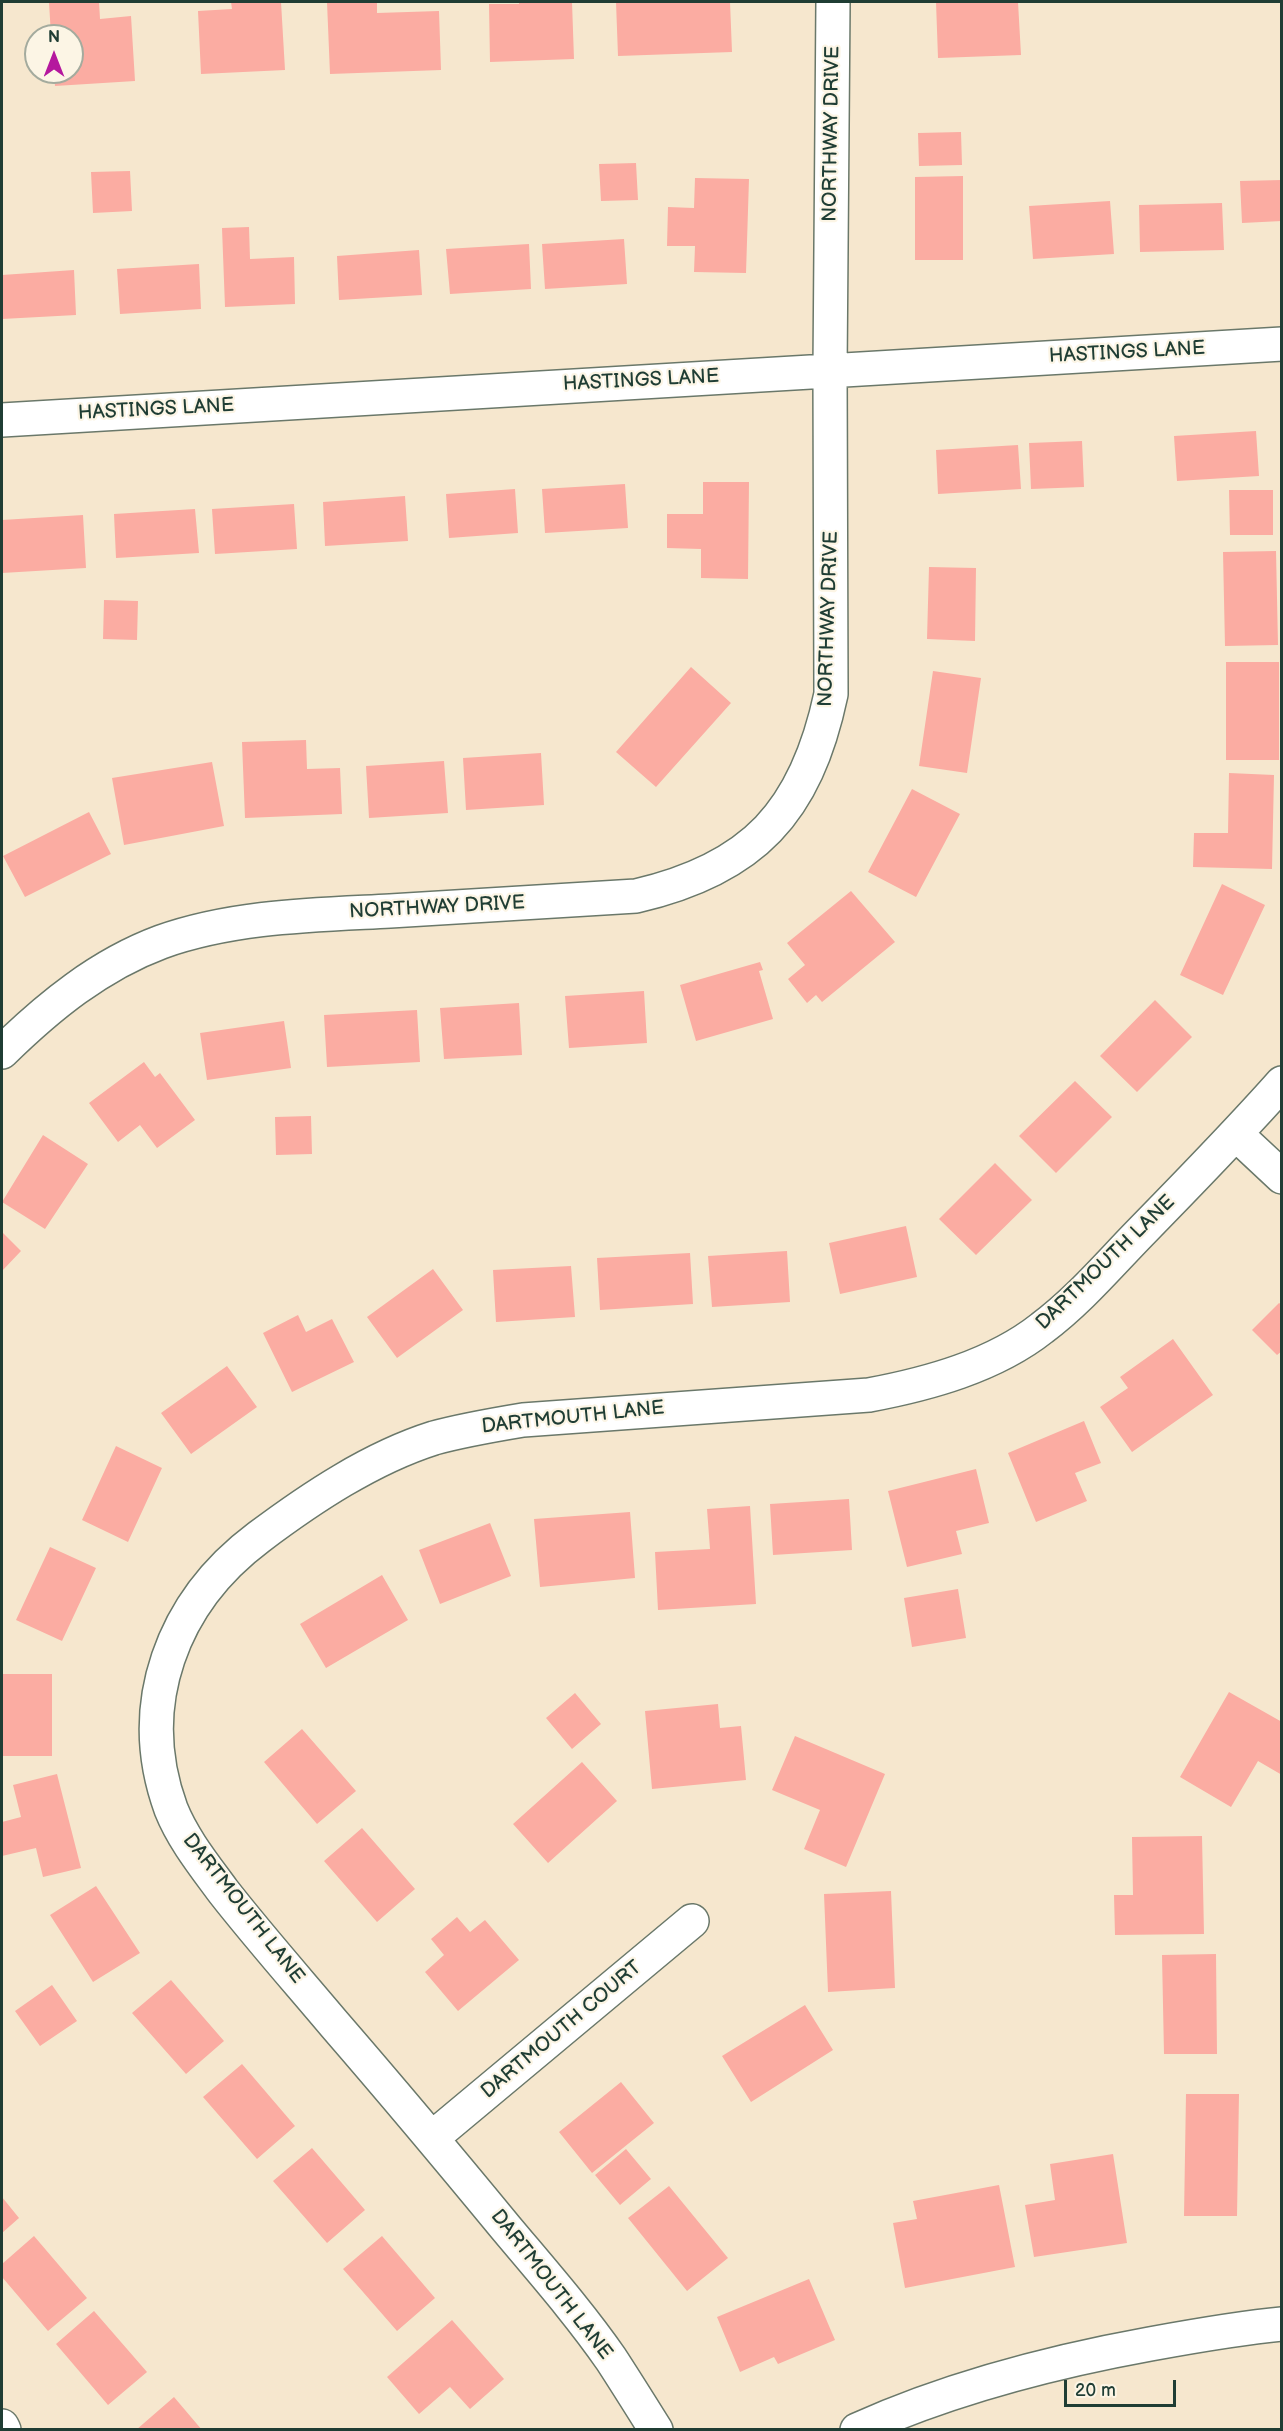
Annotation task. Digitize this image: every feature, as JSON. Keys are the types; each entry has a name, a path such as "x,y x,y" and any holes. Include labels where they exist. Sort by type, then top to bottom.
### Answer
{"street":[{"name":"NORTHWAY DRIVE","path":"2,1052 73,989 134,955 188,934 244,922 317,915 636,896 673,887 722,865 748,848 766,832 786,808 805,780 818,744 831,694 830,370 834,2"},
{"name":"HASTINGS LANE","path":"2,420 1281,344"},
{"name":"DARTMOUTH LANE","path":"656,2430 610,2358 565,2298 246,1920 182,1833 165,1789 158,1755 156,1710 163,1672 177,1633 200,1594 241,1550 288,1515 367,1467 433,1439 523,1419 869,1395 902,1389 990,1360 1042,1329 1079,1296 1236,1134 1281,1083"},
{"path":"1236,1134 1281,1177"},
{"name":"DARTMOUTH COURT","path":"432,2138 692,1921"},
{"path":"857,2430 929,2402 1074,2358 1188,2337 1281,2324"}],"building":[{"path":"49,2 99,2 100,19 131,16 135,81 55,86 55,84 84,84 84,24 50,24"},
{"path":"231,2 281,2 285,70 201,74 198,11 232,9"},
{"path":"327,2 377,2 377,13 439,11 441,70 330,74"},
{"path":"519,2 572,2 574,59 490,62 489,4 519,4"},
{"path":"616,2 730,2 732,52 618,56"},
{"path":"936,2 1018,2 1021,55 938,58"},
{"path":"961,132 962,165 919,166 918,133"},
{"path":"636,163 638,200 601,201 599,164"},
{"path":"130,171 132,211 93,213 91,172"},
{"path":"963,176 963,260 915,260 915,177"},
{"path":"695,178 749,179 746,273 694,272 695,246 667,246 668,207 694,208"},
{"path":"1282,180 1282,221 1242,223 1240,181"},
{"path":"1110,201 1114,254 1033,259 1029,206"},
{"path":"1222,203 1224,250 1140,252 1139,205"},
{"path":"249,227 250,259 294,257 295,304 225,307 222,228"},
{"path":"624,239 627,284 545,289 542,244"},
{"path":"529,244 531,289 450,294 446,249"},
{"path":"419,250 422,295 339,300 337,256"},
{"path":"199,264 201,309 120,314 117,269"},
{"path":"74,270 76,315 2,319 2,275"},
{"path":"1256,431 1259,476 1177,481 1174,436"},
{"path":"1082,441 1084,487 1031,489 1029,443"},
{"path":"1018,445 1021,489 938,494 936,450"},
{"path":"703,482 749,482 748,579 701,578 701,549 667,548 667,514 703,514"},
{"path":"625,484 628,528 545,533 542,489"},
{"path":"515,489 518,533 449,538 446,494"},
{"path":"1229,490 1273,490 1273,535 1230,535"},
{"path":"405,496 408,541 325,546 323,502"},
{"path":"294,504 297,549 215,554 212,509"},
{"path":"195,509 199,553 116,558 114,514"},
{"path":"83,515 86,568 2,573 2,520"},
{"path":"1276,551 1278,645 1225,646 1223,552"},
{"path":"929,567 976,568 975,641 927,639"},
{"path":"104,600 138,601 137,640 103,639"},
{"path":"1226,662 1279,662 1279,760 1226,760"},
{"path":"691,667 731,703 656,787 616,752"},
{"path":"933,671 981,678 967,773 919,766"},
{"path":"306,740 307,769 340,768 342,814 245,818 242,742"},
{"path":"541,753 544,805 466,810 463,758"},
{"path":"444,761 448,813 369,818 366,766"},
{"path":"212,762 224,826 124,845 112,778"},
{"path":"1229,773 1274,775 1272,869 1193,867 1194,833 1228,833"},
{"path":"912,789 960,814 916,897 868,872"},
{"path":"89,812 111,854 25,897 3,856"},
{"path":"1222,884 1265,905 1223,995 1180,975"},
{"path":"851,891 895,942 822,1002 816,995 807,1003 788,979 805,965 787,943"},
{"path":"760,962 763,970 759,971 773,1019 696,1041 680,985"},
{"path":"644,991 647,1043 569,1048 565,996"},
{"path":"1155,1000 1192,1037 1137,1092 1100,1056"},
{"path":"519,1003 522,1055 444,1059 440,1008"},
{"path":"417,1010 420,1062 327,1067 324,1015"},
{"path":"284,1021 291,1068 207,1080 200,1033"},
{"path":"144,1062 155,1077 160,1073 195,1120 157,1148 140,1125 118,1142 89,1103"},
{"path":"1075,1081 1112,1117 1056,1173 1019,1136"},
{"path":"311,1116 312,1154 276,1155 275,1117"},
{"path":"43,1135 88,1164 45,1229 2,1202"},
{"path":"995,1163 1032,1200 976,1255 939,1219"},
{"path":"906,1226 917,1277 840,1294 829,1243"},
{"path":"2,1232 21,1251 2,1271"},
{"path":"787,1251 790,1302 712,1307 708,1256"},
{"path":"690,1253 693,1304 600,1310 597,1258"},
{"path":"571,1266 575,1317 496,1322 493,1270"},
{"path":"433,1269 463,1310 397,1358 367,1317"},
{"path":"1279,1303 1282,1305 1282,1351 1277,1355 1252,1330"},
{"path":"298,1315 306,1332 332,1319 354,1362 292,1392 263,1333"},
{"path":"1173,1339 1213,1395 1132,1452 1100,1407 1128,1388 1120,1377"},
{"path":"227,1366 257,1407 191,1454 161,1413"},
{"path":"1084,1421 1101,1463 1075,1473 1087,1501 1036,1522 1008,1453"},
{"path":"116,1446 162,1468 128,1542 82,1520"},
{"path":"976,1469 989,1523 956,1531 962,1554 907,1567 888,1491"},
{"path":"849,1499 852,1550 773,1555 770,1504"},
{"path":"750,1506 756,1604 658,1610 655,1552 710,1549 707,1509"},
{"path":"630,1512 635,1578 540,1587 534,1519"},
{"path":"490,1523 511,1576 440,1604 419,1550"},
{"path":"50,1547 96,1568 62,1641 16,1620"},
{"path":"382,1575 408,1620 326,1668 300,1624"},
{"path":"958,1589 966,1638 912,1647 904,1598"},
{"path":"2,1674 52,1674 52,1756 2,1756"},
{"path":"1229,1692 1282,1722 1282,1775 1258,1761 1231,1807 1180,1777"},
{"path":"575,1693 601,1724 572,1749 546,1718"},
{"path":"718,1704 720,1728 741,1726 746,1780 652,1789 645,1711"},
{"path":"302,1729 356,1791 317,1824 264,1762"},
{"path":"795,1736 885,1774 846,1867 804,1849 820,1810 772,1790"},
{"path":"582,1762 617,1801 548,1863 513,1824"},
{"path":"57,1774 81,1868 43,1877 36,1848 2,1856 2,1822 21,1817 13,1785"},
{"path":"362,1828 415,1889 377,1922 324,1861"},
{"path":"1202,1836 1204,1934 1115,1935 1114,1895 1133,1895 1132,1837"},
{"path":"96,1886 140,1953 93,1982 50,1915"},
{"path":"891,1891 895,1988 828,1992 824,1894"},
{"path":"457,1917 470,1932 485,1920 519,1960 458,2011 425,1972 444,1955 431,1939"},
{"path":"1216,1954 1217,2054 1164,2054 1162,1955"},
{"path":"171,1980 224,2041 186,2074 132,2013"},
{"path":"52,1985 77,2021 40,2046 15,2011"},
{"path":"805,2005 833,2050 751,2102 722,2056"},
{"path":"242,2064 295,2126 257,2159 203,2097"},
{"path":"621,2082 654,2123 592,2173 559,2132"},
{"path":"1186,2094 1239,2094 1237,2216 1184,2216"},
{"path":"312,2148 365,2210 327,2243 273,2181"},
{"path":"626,2149 651,2179 620,2205 595,2175"},
{"path":"1113,2154 1127,2243 1034,2257 1025,2205 1055,2200 1050,2164"},
{"path":"999,2185 1015,2267 905,2288 893,2223 917,2219 913,2201"},
{"path":"669,2186 728,2258 687,2291 628,2218"},
{"path":"2,2197 19,2218 2,2233"},
{"path":"34,2236 87,2298 48,2331 2,2277 2,2264"},
{"path":"382,2236 435,2298 397,2331 343,2269"},
{"path":"809,2279 835,2340 778,2364 774,2357 740,2372 717,2317"},
{"path":"94,2311 147,2372 108,2405 56,2344"},
{"path":"452,2320 504,2379 470,2409 450,2387 419,2414 387,2377"},
{"path":"174,2397 202,2430 136,2430"}]}
